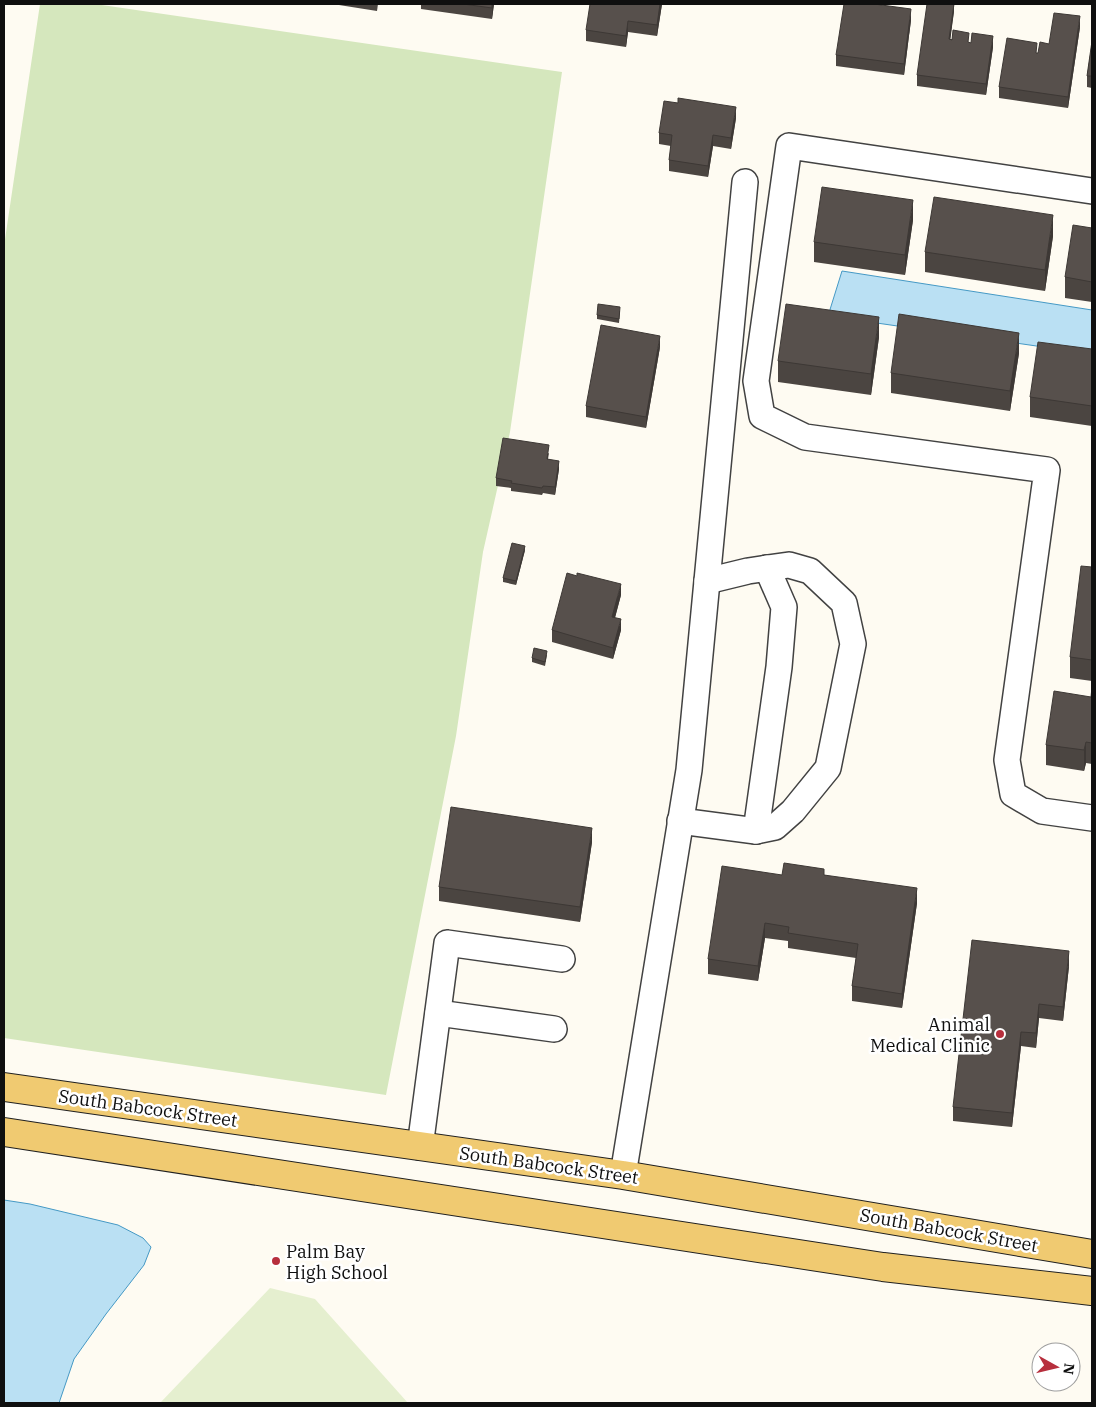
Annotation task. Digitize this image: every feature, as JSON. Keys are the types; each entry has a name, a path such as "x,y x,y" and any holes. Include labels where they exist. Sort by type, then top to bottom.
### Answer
{"main road":[{"name":"South Babcock Street","path":"4,1087 622,1175 1092,1254"},
{"path":"4,1132 883,1267 1092,1291"}],"street":[{"path":"1092,191 789,146 756,381 762,416 805,437 1047,470 1007,760 1012,794 1042,811 1092,818"},
{"path":"622,1175 689,770 745,182"},
{"path":"680,821 756,831 775,827 792,811 828,768 853,644 844,603 810,571 789,565 748,571 707,582"},
{"path":"756,831 779,667 784,607 767,568"},
{"path":"420,1147 447,943 562,958"},
{"path":"438,1013 554,1029"}],"green space":[{"path":"40,4 95,4 562,72 510,432 483,552 456,736 386,1095 4,1038 4,246"},
{"path":"270,1288 315,1299 408,1403 160,1403"}],"water":[{"path":"842,271 1092,310 1092,354 828,316"},
{"path":"4,1200 30,1204 118,1225 143,1238 151,1247 144,1265 74,1359 59,1403 4,1403"}],"building":[{"path":"463,4 492,4 492,8"},
{"path":"590,4 660,4 657,25 628,21 626,36 586,30"},
{"path":"844,4 874,4 911,9 904,64 836,55"},
{"path":"927,4 954,4 949,39 952,40 953,30 969,33 968,42 971,43 972,33 993,36 986,84 917,75"},
{"path":"1054,13 1080,16 1068,97 999,87 1007,38 1037,43 1036,53 1038,53 1040,42 1049,44"},
{"path":"1092,41 1092,76 1087,76"},
{"path":"678,98 736,107 731,138 713,135 708,166 669,160 672,135 659,133 664,101 678,103"},
{"path":"822,187 913,200 905,255 814,242"},
{"path":"934,197 1053,215 1045,270 925,252"},
{"path":"1073,225 1092,228 1092,282 1065,277"},
{"path":"598,304 620,307 619,319 597,315"},
{"path":"786,304 879,317 871,374 778,361"},
{"path":"899,314 1019,333 1010,391 891,373"},
{"path":"601,325 660,336 646,417 586,406"},
{"path":"1038,342 1092,349 1092,406 1030,397"},
{"path":"503,438 549,445 547,459 559,461 555,487 543,486 542,488 511,483 512,481 496,478"},
{"path":"512,543 525,546 516,581 503,578"},
{"path":"1081,566 1092,567 1092,660 1070,657"},
{"path":"567,573 577,576 577,573 621,584 612,617 621,619 613,648 552,630"},
{"path":"534,648 547,651 545,662 532,658"},
{"path":"1092,687 1092,743 1086,742 1084,750 1046,745 1054,691 1091,697"},
{"path":"451,807 592,828 580,907 439,887"},
{"path":"784,863 824,869 824,875 917,888 902,994 852,986 858,944 788,933 789,927 765,923 758,966 708,959 722,866 782,875"},
{"name":"Animal Medical Clinic","path":"972,940 1069,951 1063,1007 1039,1004 1036,1033 1021,1032 1012,1113 953,1107"}],"place":[{"name":"Animal Medical Clinic","path":"1000,1034"},
{"name":"Palm Bay High School","path":"276,1261"}]}
